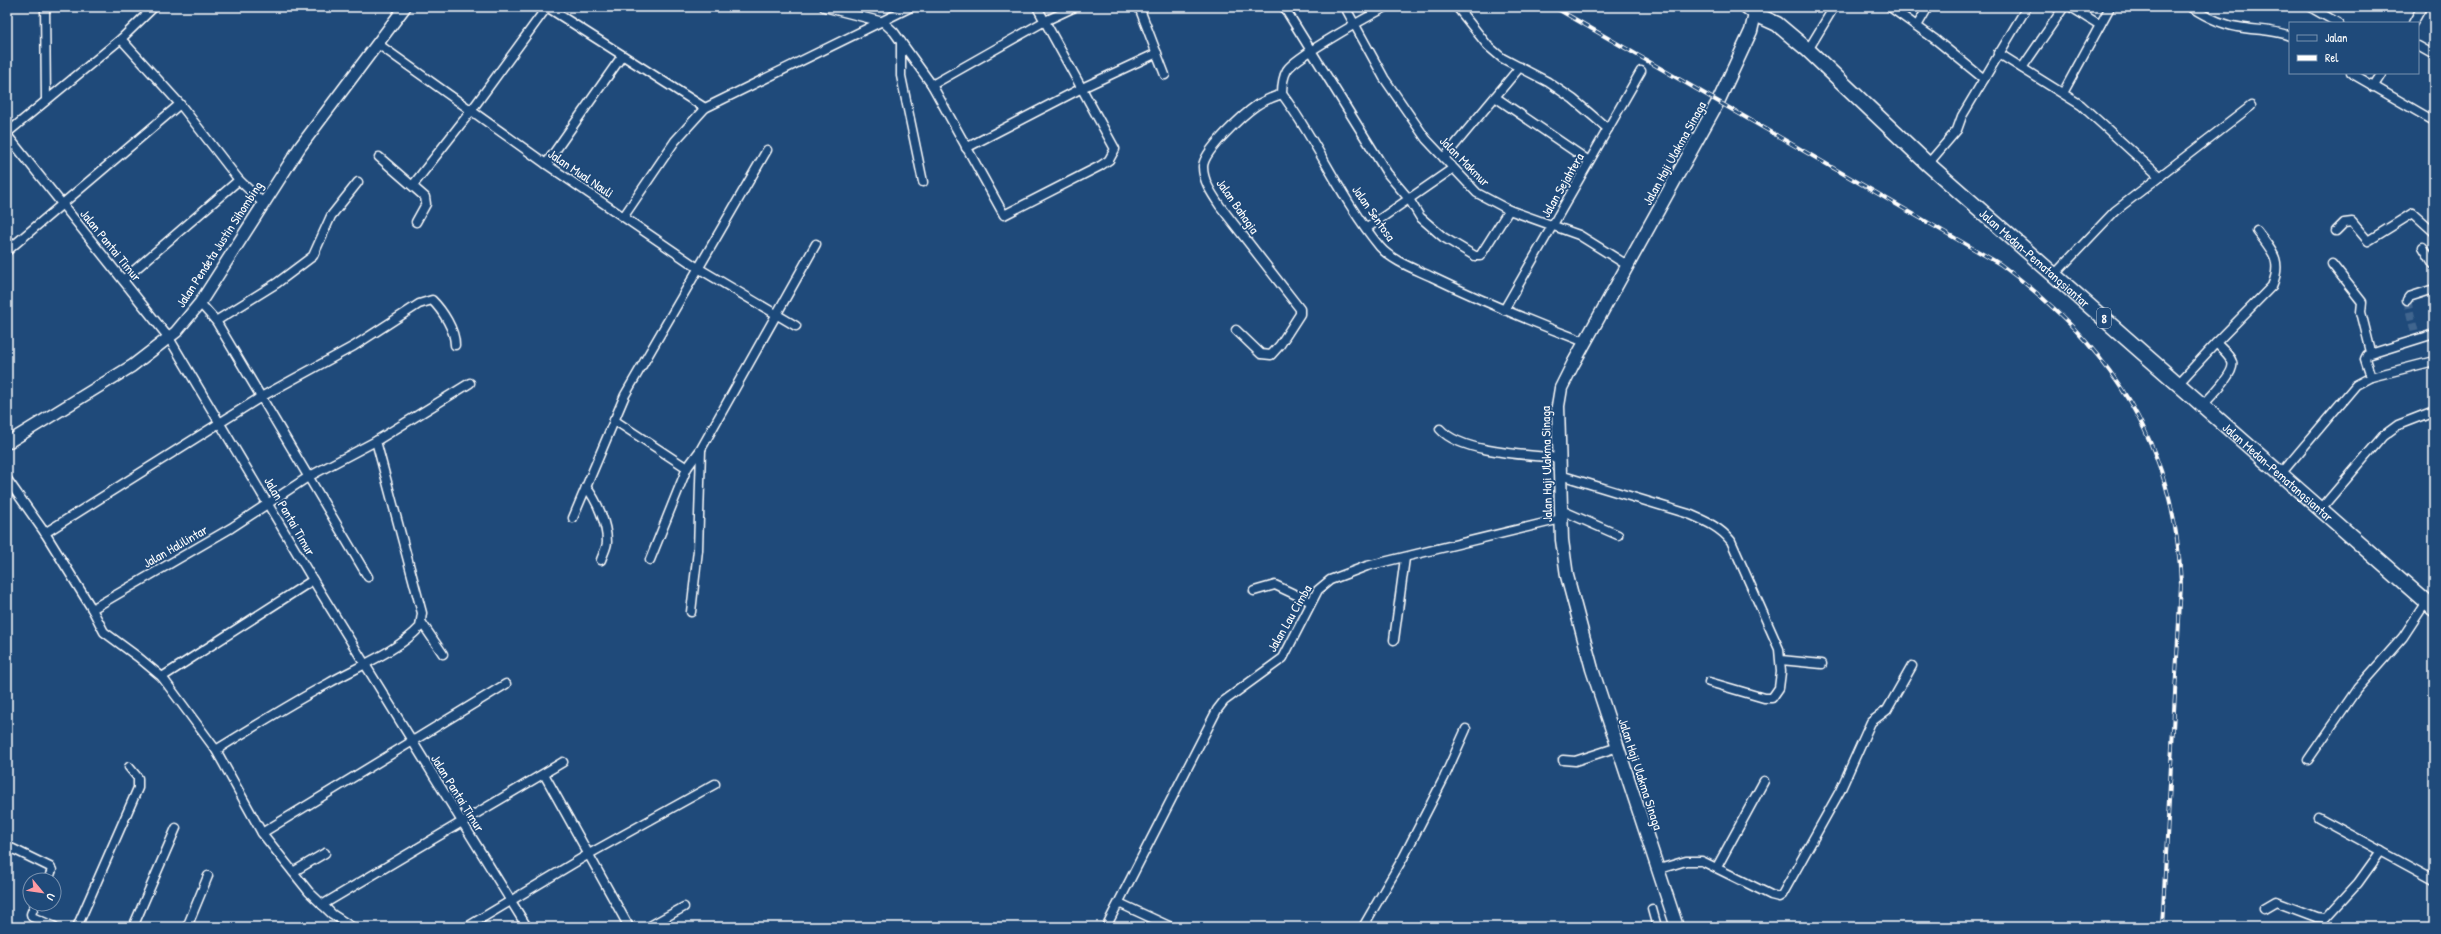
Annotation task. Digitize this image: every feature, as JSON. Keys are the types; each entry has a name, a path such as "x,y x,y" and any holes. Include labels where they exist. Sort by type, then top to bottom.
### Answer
{"highway":[{"name":"Jalan Medan-Pematangsiantar","path":"1760,10 1808,50 1928,164 2055,274 2202,406 2430,606"}],"main road":[{"name":"Jalan Haji Ulakma Sinaga","path":"1677,927 1592,669 1567,576 1561,515 1558,406 1561,388 1627,265 1718,102 1760,10"}],"street":[{"path":"45,7 46,99"},
{"path":"7,134 46,99 121,39 154,7"},
{"name":"Jalan Pendeta Justin Sihombing","path":"7,443 132,366 169,338 200,303 300,147 405,7"},
{"path":"413,185 471,111 547,7 705,108"},
{"path":"824,7 883,22 900,41 932,85 1004,215 1110,160 1115,149 1037,7"},
{"path":"624,216 676,141 705,108 911,7"},
{"path":"932,85 1045,21 1075,7"},
{"path":"1139,7 1165,75"},
{"path":"1284,7 1387,173 1409,199 1420,217 1443,237 1475,256 1480,256 1508,210"},
{"name":"Jalan Makmur","path":"1345,7 1384,78 1426,139 1452,169 1477,193 1508,210 1580,235 1627,265"},
{"path":"1282,94 1288,70 1292,64 1354,24 1386,7"},
{"path":"1457,7 1488,46 1502,58 1520,67 1573,99 1608,129"},
{"path":"1808,50 1834,7"},
{"path":"1890,7 1917,26 1984,79"},
{"path":"1917,26 1928,7"},
{"path":"1928,164 1957,130 1962,116 1998,53 2028,7"},
{"path":"2022,68 2064,7"},
{"path":"2071,7 2100,25"},
{"path":"2063,92 2110,7"},
{"path":"2191,7 2230,25 2244,28 2272,29 2289,36"},
{"path":"2310,7 2336,22"},
{"path":"2414,22 2421,8"},
{"path":"121,39 180,104 239,180 263,203"},
{"path":"900,41 902,76 923,182"},
{"name":"Jalan Mual Nauli","path":"378,44 546,164 698,268 796,326"},
{"path":"2419,47 2434,55"},
{"path":"966,148 1082,88 1157,53"},
{"path":"1998,53 2063,92 2115,134 2159,176"},
{"path":"546,164 622,56"},
{"path":"1444,158 1520,67"},
{"name":"Jalan Sejahtera","path":"1504,310 1641,71"},
{"path":"2353,74 2434,121"},
{"path":"2374,87 2381,74"},
{"name":"Jalan Sentosa","path":"1282,94 1303,122 1320,155 1381,248 1408,266 1504,310 1585,342"},
{"name":"Jalan Bahagia","path":"1236,330 1261,354 1271,355 1280,345 1300,314 1298,305 1220,206 1210,190 1203,166 1206,157 1239,120 1257,105 1282,94"},
{"path":"1495,97 1590,161"},
{"path":"7,251 63,205 180,104"},
{"path":"2055,274 2115,211 2251,106"},
{"name":"Jalan Pantai Timur","path":"7,134 169,338 314,580 527,927"},
{"path":"573,518 625,395 767,150"},
{"path":"379,157 413,185 426,200 416,222"},
{"path":"1367,228 1452,169"},
{"path":"123,280 239,180"},
{"path":"216,321 277,283 313,256 331,216 358,182"},
{"path":"2336,231 2344,223 2352,222 2368,241 2413,212 2434,232"},
{"path":"2178,384 2272,286 2278,270 2277,260 2257,231"},
{"path":"650,560 687,468 701,449 775,314 816,244"},
{"path":"2423,247 2434,265"},
{"path":"2332,264 2362,302 2361,312 2371,352"},
{"path":"2407,300 2409,296 2434,289"},
{"path":"45,533 221,424 261,397 354,346 419,304 432,300 435,303 448,323 455,345"},
{"path":"200,303 216,321 368,577"},
{"path":"2371,377 2365,360 2367,355 2371,352 2416,336 2434,334"},
{"path":"2202,406 2224,381 2233,366 2230,358 2216,343"},
{"path":"2280,475 2356,385 2371,377 2434,361"},
{"name":"Jalan Halilintar","path":"92,609 268,503 308,477 376,441 470,384"},
{"path":"2320,510 2383,436 2398,425 2434,411"},
{"path":"614,420 687,468"},
{"path":"1440,429 1451,439 1498,452 1559,458"},
{"path":"216,750 286,707 343,675 366,665 417,631 422,623 422,613 399,519 376,441"},
{"path":"691,612 698,550 701,449"},
{"path":"1560,475 1689,514 1709,522 1724,533 1731,541 1779,649 1781,660 1779,688 1772,698 1764,698 1708,682"},
{"path":"7,479 45,533 107,636 138,657 162,677 216,750 262,833 322,905 352,927"},
{"path":"586,487 593,496 606,532 607,543 601,560"},
{"path":"1561,515 1618,535"},
{"name":"Jalan Lau Cimba","path":"1106,927 1217,710 1224,701 1283,658 1318,590 1330,580 1367,566 1404,558 1561,515"},
{"path":"1394,640 1404,558"},
{"path":"162,677 314,580"},
{"path":"1254,591 1275,585 1311,602"},
{"path":"2308,760 2357,689 2430,606"},
{"path":"422,623 443,654"},
{"path":"1781,660 1822,664"},
{"path":"1659,869 1696,861 1717,867 1771,895 1779,897 1782,895 1840,791 1871,722 1887,710 1912,666"},
{"path":"262,833 506,684"},
{"path":"1363,927 1407,851 1444,778 1466,729"},
{"path":"1562,760 1575,761 1618,747"},
{"path":"322,905 563,762"},
{"path":"77,927 138,788 138,778 129,767"},
{"path":"544,774 629,927"},
{"path":"1717,867 1764,781"},
{"path":"467,927 512,902 589,854 715,784"},
{"path":"2318,817 2434,880"},
{"path":"133,927 176,828"},
{"path":"7,846 50,867 52,870 51,872"},
{"path":"2264,909 2276,902 2316,917 2326,918 2358,883 2381,851"},
{"path":"293,872 325,853"},
{"path":"186,927 208,876"},
{"path":"1119,903 1171,927"},
{"path":"648,927 684,907"},
{"path":"1652,909 1658,927"},
{"path":"32,912 31,915 55,927"}],"tunnel":[{"path":"2407,300 2415,333"}],"railway":[{"path":"1554,7 2000,264 2039,295 2074,329 2105,365 2130,403 2151,444 2166,488 2176,535 2181,585 2162,927"}]}
